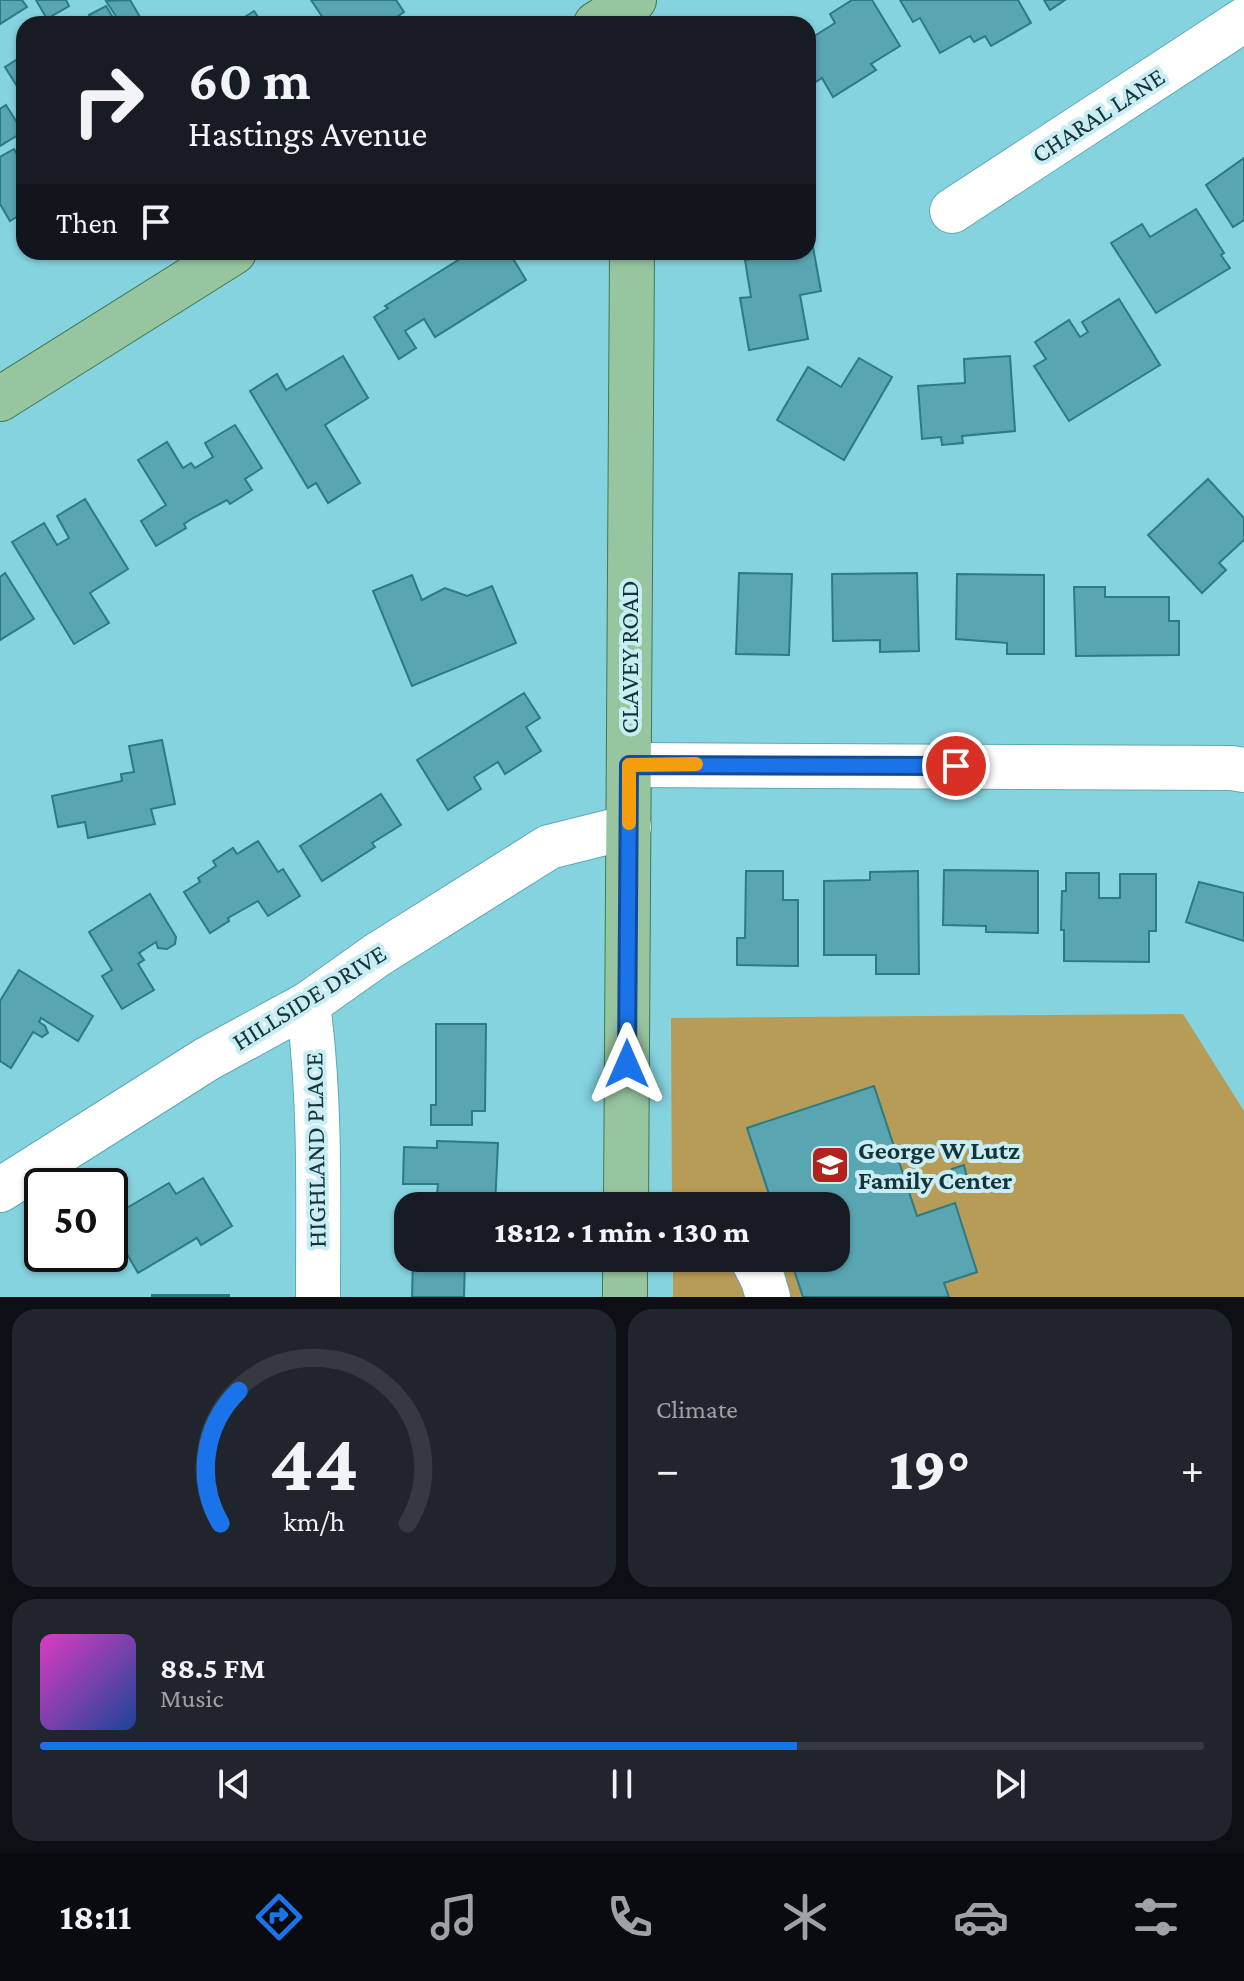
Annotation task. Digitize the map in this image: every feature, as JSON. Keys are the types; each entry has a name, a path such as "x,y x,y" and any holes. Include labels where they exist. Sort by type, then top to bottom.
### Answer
{"main road":[{"path":"0,399 221,260"},
{"name":"CLAVEY ROAD","path":"626,1192 632,260"},
{"path":"625,1272 625,1297"}],"street":[{"name":"CHARAL LANE","path":"952,211 1244,20"},
{"path":"629,765 1244,770"},
{"name":"HILLSIDE DRIVE","path":"0,1190 207,1059 308,1004 377,955 549,847 629,827"},
{"name":"HIGHLAND PLACE","path":"308,1004 318,1159 318,1297"},
{"path":"759,1272 768,1297"}],"shaded area":[{"path":"1183,1014 1244,1111 1244,1297 673,1297 673,1272 850,1272 850,1192 672,1192 671,1018"}],"building":[{"path":"0,0 22,0 27,7 0,24"},
{"path":"36,0 66,0 69,6 52,16 45,16"},
{"path":"130,0 139,16 116,16 106,1"},
{"path":"311,0 396,0 404,12 398,16 322,16"},
{"path":"852,0 872,0 900,46 871,64 876,70 833,97 822,78 816,82 816,35 835,23 830,14"},
{"path":"900,0 1018,0 1031,23 991,46 985,36 974,42 970,36 940,53 920,18 913,22"},
{"path":"1044,0 1065,0 1050,10"},
{"path":"106,6 112,16 90,16"},
{"path":"16,60 16,85 5,67"},
{"path":"6,105 16,121 16,136 0,146 0,109"},
{"path":"14,149 16,152 16,217 10,221 0,204 0,157"},
{"path":"1244,158 1244,220 1233,227 1206,185"},
{"path":"1196,209 1230,268 1156,313 1111,243 1142,224 1150,237"},
{"path":"458,260 514,260 526,280 435,337 424,319 405,331 416,348 399,359 374,317 388,308 385,306"},
{"path":"745,260 815,260 821,291 800,295 808,339 749,350 740,298 751,297"},
{"path":"1119,299 1160,365 1069,421 1034,366 1046,359 1035,342 1069,320 1080,337 1088,332 1082,322"},
{"path":"343,356 368,398 325,425 360,483 328,503 316,483 308,488 250,391 277,374 286,390"},
{"path":"1010,356 1015,431 962,436 963,443 942,445 941,437 922,439 918,386 965,383 964,359"},
{"path":"859,358 892,377 844,460 777,420 808,367 841,387"},
{"path":"235,425 262,468 245,479 252,490 230,504 227,500 193,518 184,524 186,528 156,546 141,521 166,505 138,460 167,442 183,468 191,463 195,468 213,457 205,443"},
{"path":"1208,479 1244,518 1244,540 1219,563 1226,570 1202,593 1148,535"},
{"path":"85,499 128,569 90,593 109,623 74,644 12,542 44,523 57,545 69,538 57,516"},
{"path":"5,573 34,619 0,640 0,577"},
{"path":"739,573 792,574 789,655 736,654"},
{"path":"917,573 919,651 880,652 880,640 833,641 832,574"},
{"path":"957,574 1044,575 1044,654 1007,654 1007,643 956,639"},
{"path":"412,575 422,600 445,588 467,596 492,586 516,643 412,686 373,591"},
{"path":"1074,587 1105,587 1105,597 1169,597 1169,621 1179,621 1179,655 1076,656"},
{"path":"524,693 540,718 526,727 541,751 505,774 498,762 474,777 481,789 448,810 417,760"},
{"path":"162,740 175,804 151,809 155,824 88,838 85,822 58,827 52,796 122,781 121,774 134,772 129,746"},
{"path":"381,794 401,825 372,843 375,847 322,881 300,846"},
{"path":"258,841 278,872 283,869 300,896 268,916 258,901 228,918 229,921 210,933 184,892 216,866 213,861 233,848 237,854"},
{"path":"944,870 1038,871 1038,933 986,932 986,926 943,925"},
{"path":"746,871 783,871 783,900 798,900 798,966 737,965 737,938 745,938"},
{"path":"918,871 919,974 876,974 876,955 824,955 824,881 870,880 870,872"},
{"path":"1066,873 1099,873 1099,898 1120,898 1120,874 1156,874 1156,931 1149,931 1149,962 1064,961 1064,930 1061,930 1062,891 1066,891"},
{"path":"1199,882 1244,893 1244,941 1186,922"},
{"path":"150,894 176,937 175,944 167,949 158,948 156,942 139,953 144,960 138,964 154,990 122,1009 102,976 112,970 89,932"},
{"path":"19,970 93,1016 78,1041 41,1018 39,1022 48,1033 42,1037 33,1032 11,1068 0,1061 0,1001"},
{"path":"436,1024 486,1024 485,1111 472,1111 472,1125 431,1125 431,1105 436,1105"},
{"name":"George W Lutz Family Center","path":"874,1086 917,1216 955,1203 977,1272 944,1283 949,1297 803,1297 795,1272 850,1272 850,1192 768,1192 747,1128"},
{"path":"437,1141 498,1143 496,1192 437,1192 438,1184 403,1184 404,1147 437,1148"},
{"path":"964,1165 967,1178 956,1181 952,1169"},
{"path":"203,1178 232,1226 201,1245 197,1238 138,1273 128,1256 128,1207 169,1183 176,1194"},
{"path":"413,1272 465,1272 464,1297 412,1297"},
{"path":"229,1295 229,1297 152,1297"}],"slow traffic":[{"path":"629,823 629,765 696,764"}],"place":[{"name":"George W Lutz Family Center","path":"830,1165"}],"route":[{"path":"627,1064 629,765 956,766"}]}
